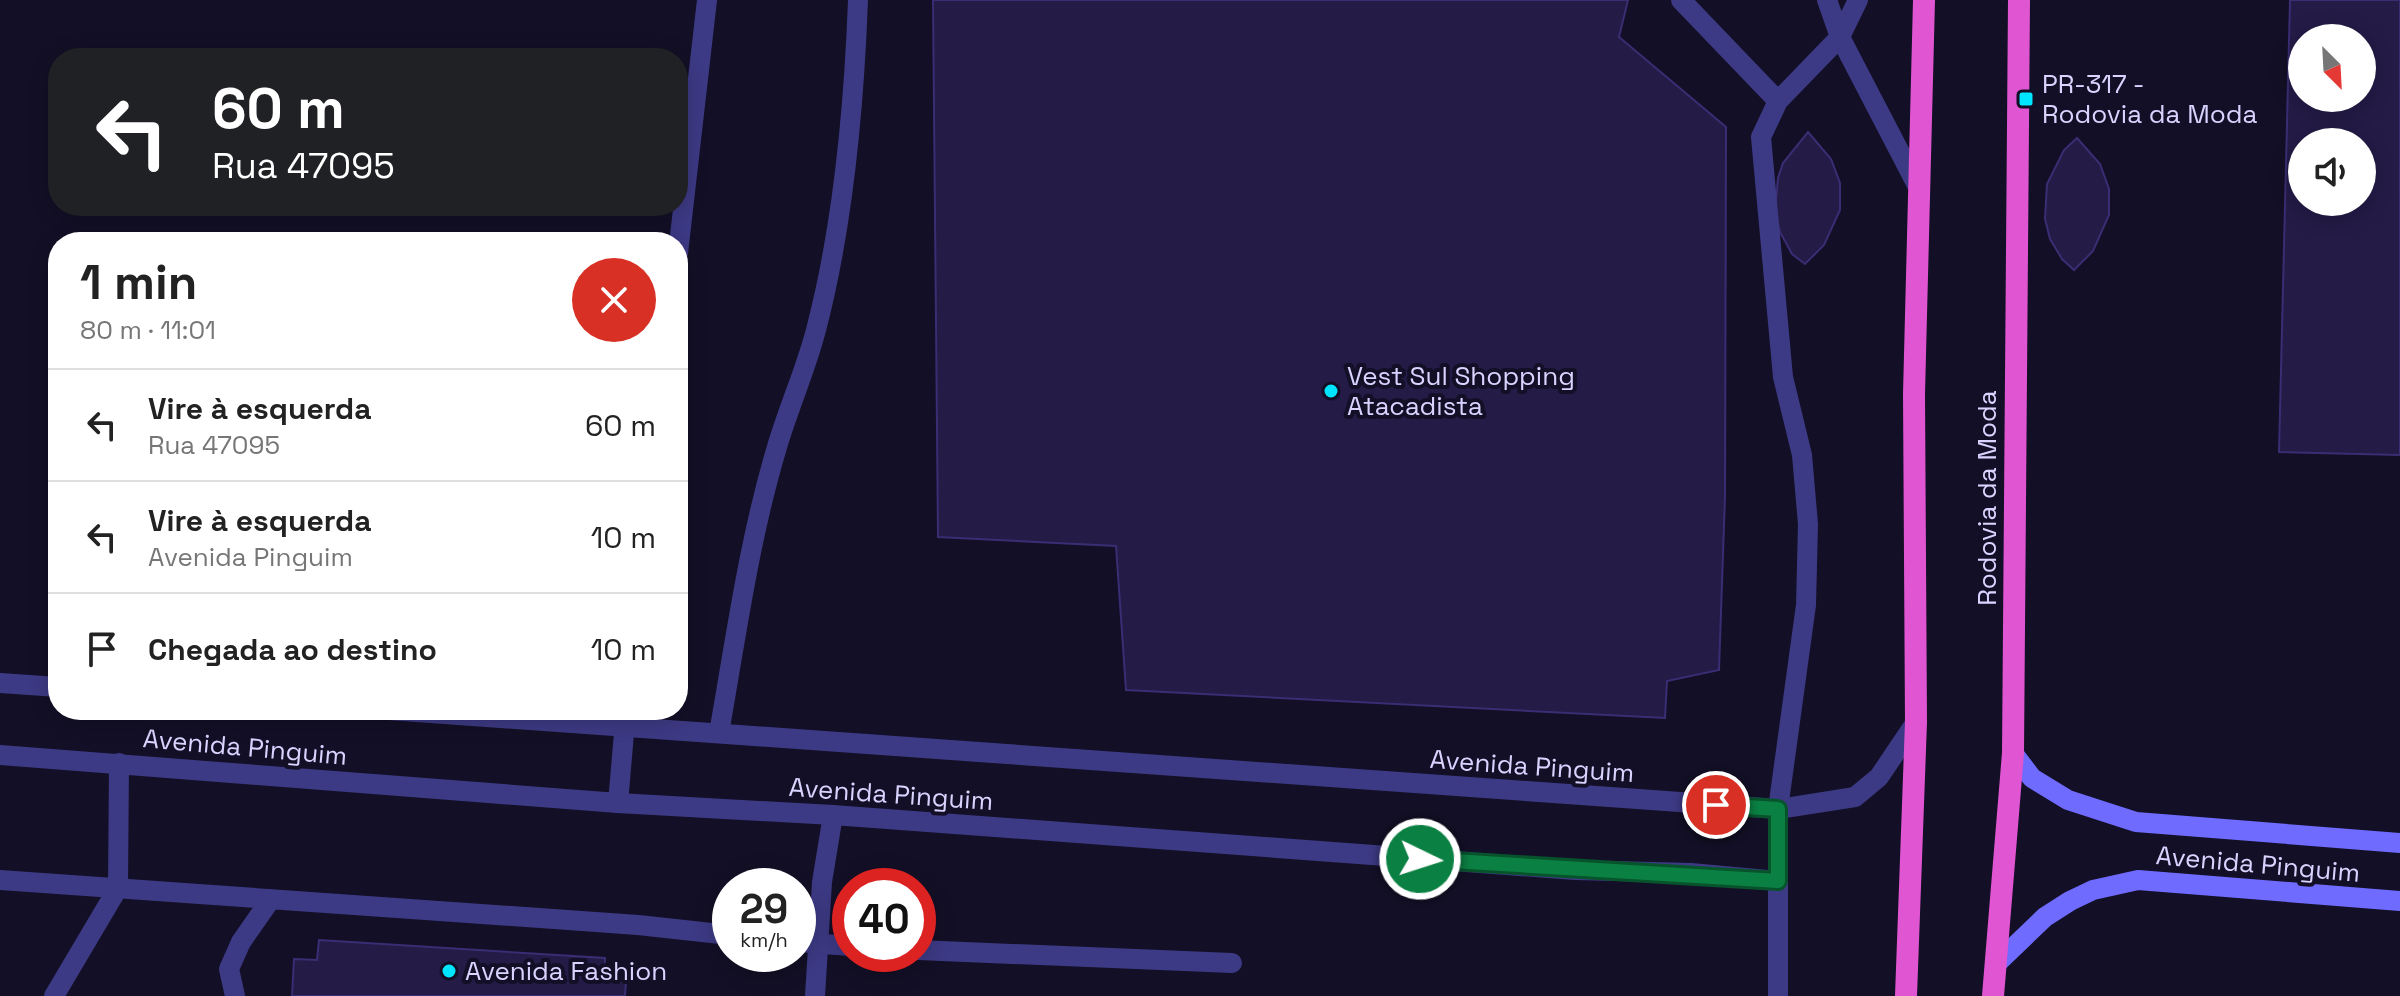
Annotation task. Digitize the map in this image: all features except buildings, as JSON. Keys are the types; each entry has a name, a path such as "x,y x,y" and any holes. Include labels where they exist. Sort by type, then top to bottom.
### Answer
{"highway":[{"path":"1906,996 1916,722 1914,394 1924,0"},
{"name":"Rodovia da Moda","path":"1993,996 2013,753 2019,0"}],"main road":[{"name":"Avenida Pinguim","path":"2013,753 2032,778 2068,800 2136,822 2400,843"},
{"name":"Avenida Pinguim","path":"1995,965 2045,917 2070,901 2093,890 2138,880 2400,901"}],"street":[{"path":"688,166 707,0"},
{"path":"719,733 749,561 776,447 817,327 837,227 856,61 858,0"},
{"path":"1681,0 1778,101"},
{"path":"1827,0 1840,37 1919,189"},
{"path":"1778,996 1778,809 1806,605 1808,524 1802,455 1783,377 1761,137 1778,101 1840,37 1858,0"},
{"path":"0,694 0,683 48,686"},
{"path":"618,803 625,720"},
{"name":"Avenida Pinguim","path":"638,720 719,733 1778,809 1855,797 1879,777 1916,722"},
{"name":"Avenida Pinguim","path":"0,755 618,803 833,815 1575,870 1691,873 1778,881"},
{"path":"54,996 118,888 119,763"},
{"path":"815,996 822,882 833,815"},
{"path":"0,880 712,934"},
{"path":"235,996 229,969 241,942 271,899"},
{"path":"816,944 832,945"},
{"path":"936,951 1232,963"}],"place":[{"name":"PR-317 - Rodovia da Moda","path":"2026,99"},
{"name":"Vest Sul Shopping Atacadista","path":"1331,391"},
{"name":"Avenida Fashion","path":"449,971"}],"route":[{"path":"1420,859 1575,870 1729,875 1778,881 1778,809 1716,805"}]}
